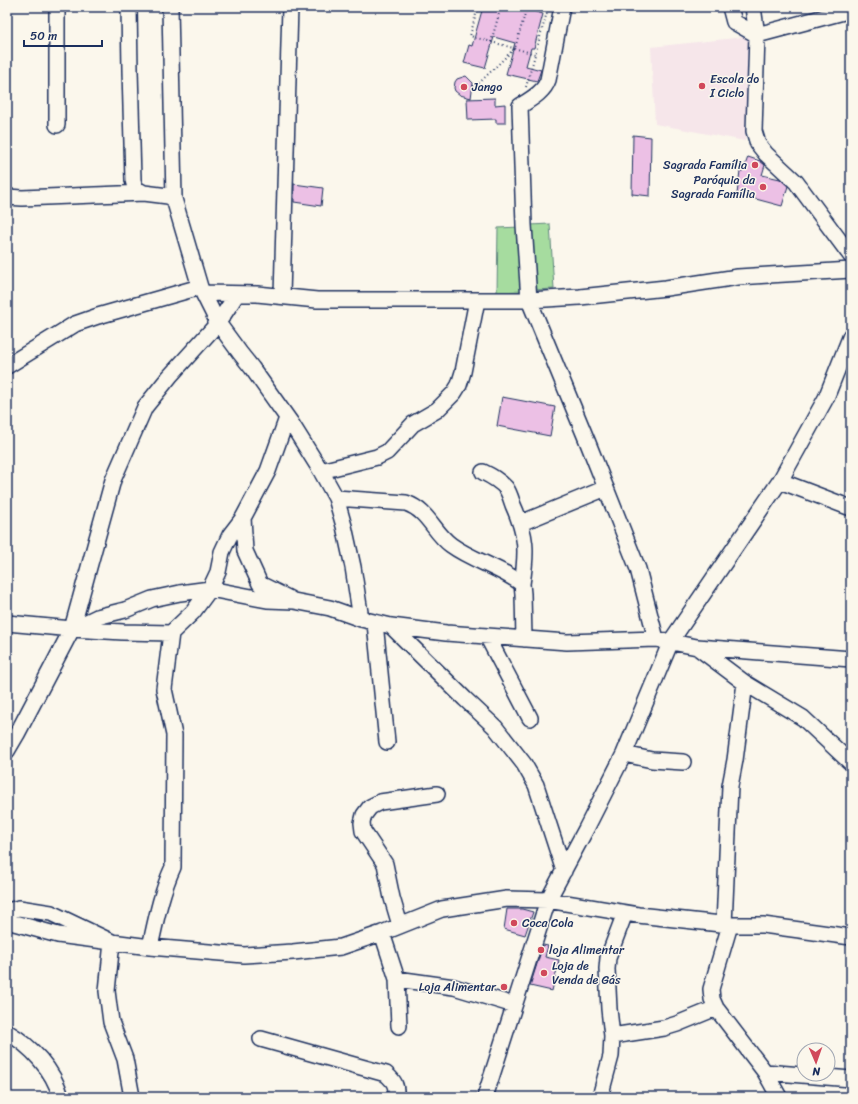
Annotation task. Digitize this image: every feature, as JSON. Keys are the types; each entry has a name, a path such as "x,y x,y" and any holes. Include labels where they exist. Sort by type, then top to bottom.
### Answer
{"street":[{"path":"57,7 57,125"},
{"path":"129,7 133,180 135,188 144,193"},
{"path":"170,7 174,199 201,290 218,323 287,418 321,471 336,498 368,621 387,742"},
{"path":"282,296 290,7"},
{"path":"562,7 546,86 542,91 520,106 524,225 529,300 638,569 656,639"},
{"path":"730,7 734,22 757,35 851,10"},
{"path":"753,7 757,35 754,131 758,144 766,154 796,182 851,256"},
{"path":"7,197 22,198 144,193 168,196 174,199"},
{"path":"7,366 75,324 98,316 201,290 317,300 529,300 666,288 738,277 851,270"},
{"path":"7,751 72,629 113,480 145,407 170,376 218,323 237,294"},
{"path":"321,471 377,457 387,452 413,424 438,410 454,393 459,385 463,372 476,300"},
{"path":"485,1097 548,900 624,754 671,641 780,481 826,398 851,335"},
{"path":"150,947 165,886 173,867 174,735 164,689 171,633 193,612 210,589 218,572 222,552 227,540 243,518 268,470 287,418"},
{"path":"483,472 498,480 507,489 521,523 525,541 526,558 522,584 524,639"},
{"path":"780,481 851,508"},
{"path":"521,523 606,488"},
{"path":"336,498 406,503 416,507 422,512 441,536 451,545 511,575 522,584"},
{"path":"243,518 245,551 260,584 294,601"},
{"path":"72,629 97,617 125,610 152,600 180,593 210,589 267,600 294,601 330,608 368,621 391,626 446,633 567,642 656,639 671,641 697,648 851,659"},
{"path":"7,623 72,629 171,633"},
{"path":"391,626 495,727 524,764 536,785 564,870"},
{"path":"487,636 530,718"},
{"path":"697,648 745,683 803,718 851,763"},
{"path":"745,683 735,760 730,786 727,925 711,988 712,999 716,1008 765,1072 779,1097"},
{"path":"624,754 652,760 683,762"},
{"path":"400,925 392,898 385,864 363,831 362,823 364,816 370,807 380,802 437,794"},
{"path":"7,921 58,935 150,947 244,955 341,947 382,933 442,909 507,899 548,900 625,912 727,925 763,925 851,937"},
{"path":"7,911 19,908 51,913 112,942"},
{"path":"600,1097 611,1056 612,1036 609,1009 607,969 608,958 625,912"},
{"path":"382,933 397,979 399,1026"},
{"path":"112,942 107,991 110,1022 125,1059 132,1097"},
{"path":"397,979 454,987 514,1005"},
{"path":"612,1036 664,1028 678,1024 716,1008"},
{"path":"7,1032 19,1039 33,1051 55,1080 61,1097"},
{"path":"261,1039 386,1074 394,1081 397,1088 396,1097"},
{"path":"765,1072 851,1079"}],"path":[{"path":"478,7 470,36 535,54"},
{"path":"491,42 501,7"},
{"path":"473,89 514,48 527,7"},
{"path":"520,106 549,7"}],"shaded area":[{"name":"Escola do I Ciclo","path":"754,36 745,141 655,124 651,47"}],"green space":[{"path":"550,224 554,289 534,290 530,225"},
{"path":"520,227 523,291 497,292 498,228"}],"building":[{"path":"483,7 519,7 543,14 534,48 531,48 526,66 541,70 537,81 506,74 515,43 494,37 485,68 464,63 469,45 472,46"},
{"name":"Jango","path":"466,76 473,83 471,98 460,95 454,88 457,79"},
{"path":"495,98 495,105 505,104 505,123 496,123 496,119 468,120 467,99"},
{"path":"633,135 651,137 650,196 632,194"},
{"name":"Paróquia da Sagrada Família","path":"748,157 760,161 765,165 762,175 780,179 788,186 782,206 737,194 740,171 743,171"},
{"path":"294,184 323,188 321,206 294,202"},
{"path":"502,397 555,407 550,436 497,426"},
{"path":"507,909 522,909 533,912 525,935 504,929"},
{"name":"Loja de Venda de Gás","path":"543,945 548,946 545,957 559,960 552,991 530,986"}],"place":[{"name":"Escola do I Ciclo","path":"702,86"},
{"name":"Jango","path":"464,87"},
{"name":"Sagrada Família","path":"755,165"},
{"name":"Paróquia da Sagrada Família","path":"763,187"},
{"name":"Coca Cola","path":"514,923"},
{"name":"loja Alimentar","path":"541,950"},
{"name":"Loja de Venda de Gás","path":"544,973"},
{"name":"Loja Alimentar","path":"504,987"}]}
